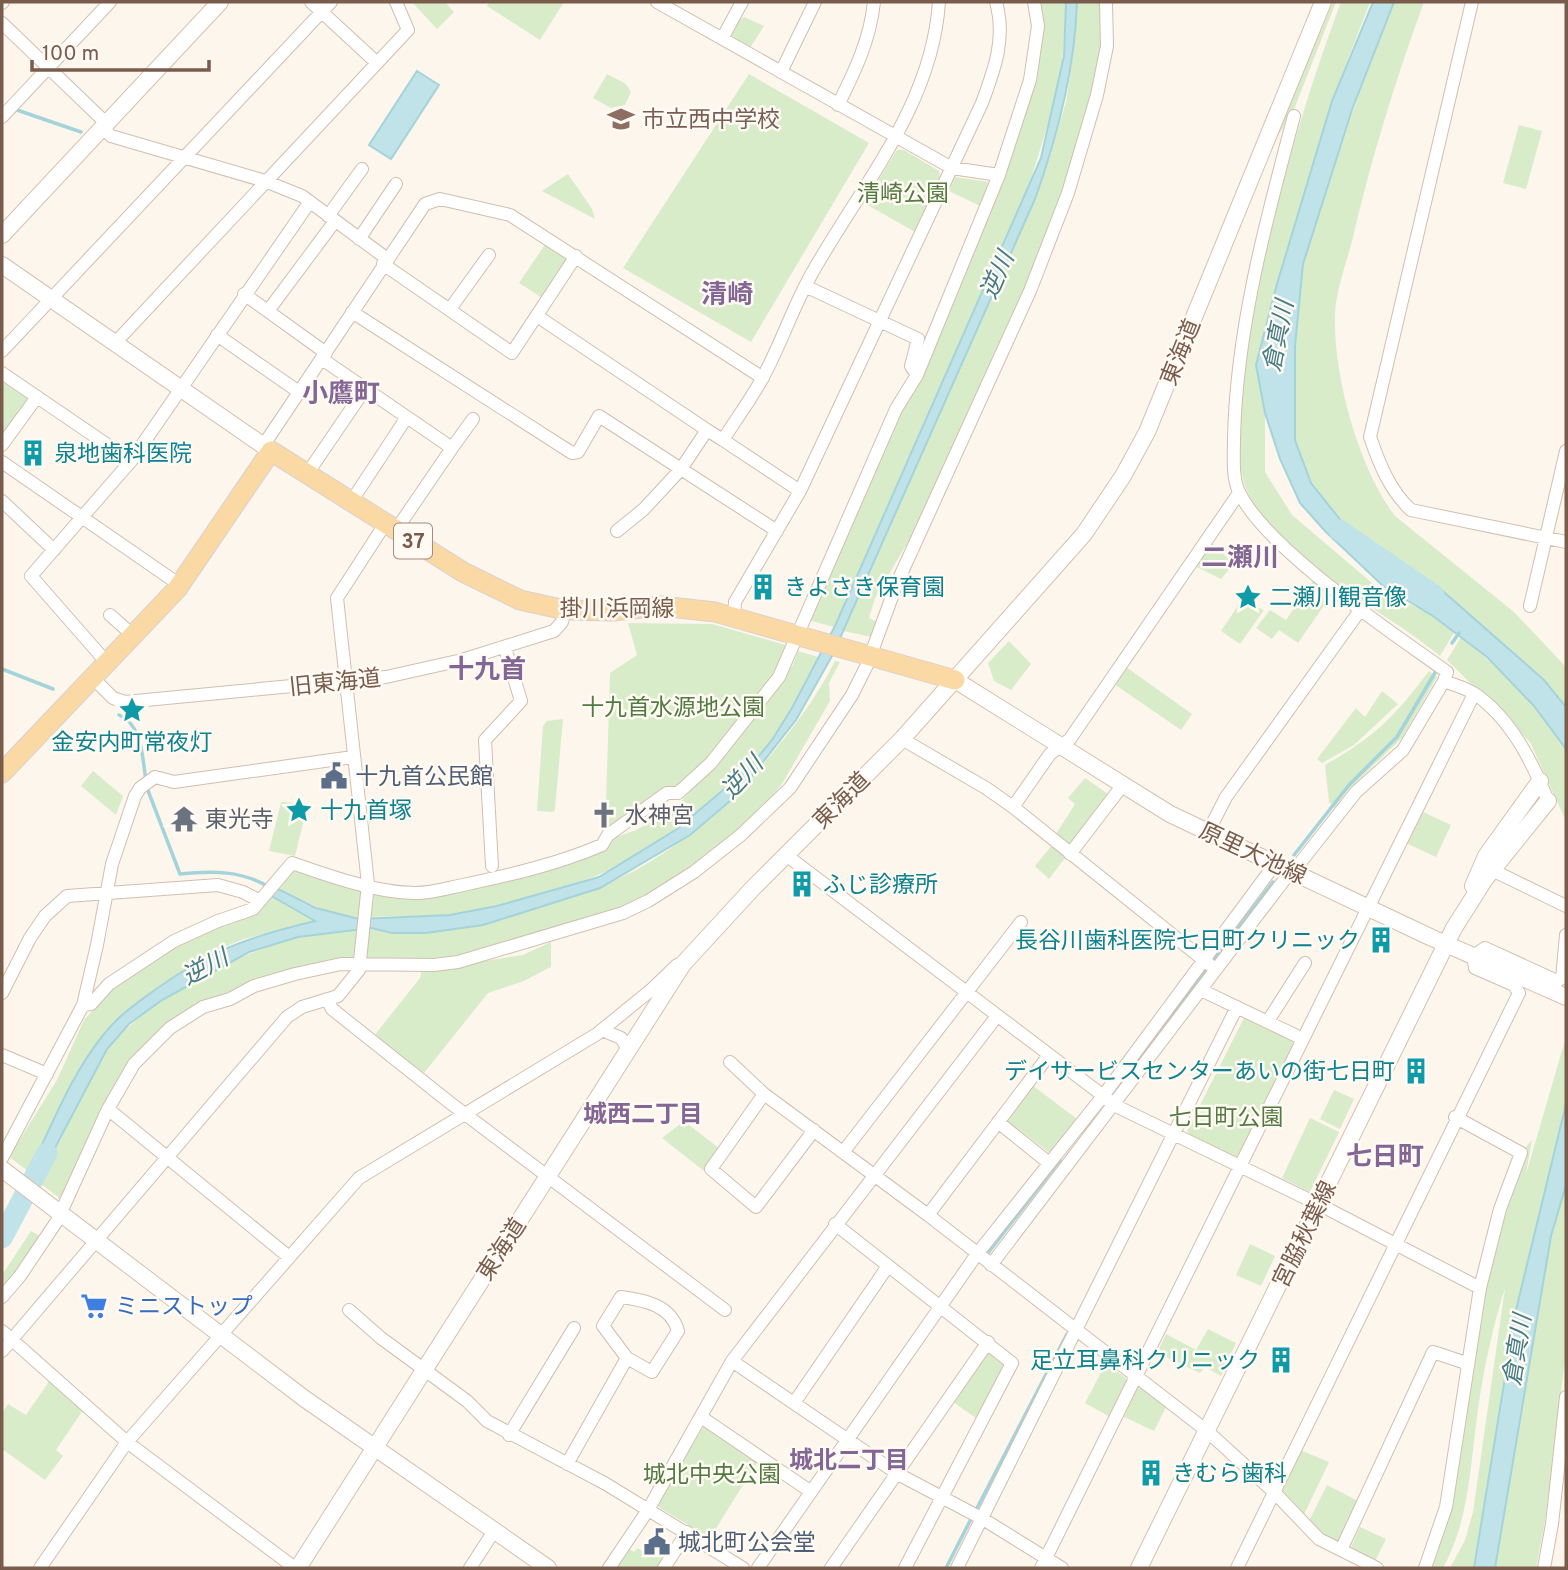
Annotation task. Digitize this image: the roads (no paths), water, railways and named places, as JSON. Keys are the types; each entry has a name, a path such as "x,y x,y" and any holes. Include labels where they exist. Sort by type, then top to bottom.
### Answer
{"main road":[{"path":"2,235 220,2"},
{"name":"東海道","path":"296,1568 657,1001 707,934 902,739 1084,534 1137,453 1323,2"},
{"path":"2,265 267,449 180,585 135,637 2,774"},
{"name":"掛川浜岡線","path":"267,449 499,592 565,610 613,611 661,606 734,616 955,680"},
{"name":"原里大池線","path":"955,680 1122,786 1208,832 1367,908 1566,997"},
{"path":"1461,914 1486,856 1540,781"},
{"name":"宮脇秋葉線","path":"1139,1568 1461,914 1485,879 1548,801"},
{"path":"2,1169 373,1447 548,1568"}],"street":[{"path":"2,117 110,2"},
{"path":"311,2 376,62"},
{"path":"2,351 331,2"},
{"path":"115,343 408,30 396,2"},
{"path":"657,2 723,37 951,169 999,175"},
{"path":"723,37 742,2"},
{"path":"781,72 815,2"},
{"path":"838,105 861,58 872,24 874,2"},
{"path":"723,440 763,378 805,285 897,139 925,72 937,28 939,2"},
{"path":"734,616 735,601 800,491 982,103 998,57 1001,20 996,2"},
{"path":"83,1004 91,1004 119,977 174,942 218,921 253,909 292,863 335,878 404,893 432,891 533,869 602,845 611,832 667,793 684,789 712,763 779,677 800,635 896,409 916,375 999,175 1030,80 1038,26 1034,2"},
{"path":"2,1297 20,1276 59,1212 108,1109 134,1064 188,1016 254,986 341,964 360,962 434,965 458,962 623,913 668,890 741,835 790,788 852,695 897,583 1030,291 1068,193 1100,80 1107,46 1106,2"},
{"path":"1472,2 1370,437 1378,461 1400,500 1411,510 1566,542"},
{"path":"2,23 49,66 111,136 265,181 302,196 385,261 512,353 576,256"},
{"path":"758,1568 977,1254 1049,1163 1108,1100 1201,990 1291,871 1356,792 1403,750 1444,681 1447,672 1311,571 1268,530 1239,493 1234,457 1239,372 1279,172 1294,116"},
{"path":"268,312 332,219 362,169"},
{"path":"359,239 396,184"},
{"path":"267,449 299,392 385,261 425,204 440,199 510,215 763,378"},
{"path":"108,664 31,576 131,461 309,203"},
{"path":"450,309 489,255"},
{"path":"805,285 918,339 911,366 916,375"},
{"path":"244,294 365,389 452,448"},
{"path":"352,312 572,453 578,452 599,416 777,531"},
{"path":"537,316 800,491"},
{"path":"217,335 299,392"},
{"path":"2,373 131,461"},
{"path":"307,474 365,389"},
{"path":"2,445 37,397"},
{"path":"351,502 407,417"},
{"path":"2,1351 6,1334 95,1240 287,1017 302,1007 343,992 356,977 368,886 337,598 473,419"},
{"path":"617,531 644,509 681,469 707,430"},
{"path":"1530,606 1566,451"},
{"path":"2,462 180,585"},
{"path":"1013,807 1050,754 1070,739 1239,493"},
{"path":"2,501 54,550"},
{"path":"1208,832 1226,797 1361,609"},
{"name":"旧東海道","path":"94,679 113,698 125,702 344,682 425,669 505,648 554,631 562,622 565,610"},
{"path":"110,615 135,637"},
{"path":"492,866 485,740 522,701 505,648"},
{"path":"1444,681 1474,694 1527,751 1548,801"},
{"path":"1043,1563 1240,1168 1301,1038 1474,694"},
{"path":"902,739 1013,807 1216,970"},
{"path":"2,1158 83,1004 112,864 145,784 155,777 174,782 354,757"},
{"path":"1070,854 1122,786"},
{"path":"786,855 1108,1100 1480,1288"},
{"path":"991,1265 1275,864"},
{"path":"1494,871 1566,906"},
{"path":"2,993 45,916 67,895 218,885 263,898"},
{"path":"844,1151 1021,922"},
{"path":"40,1568 127,1442 359,1178 602,1030 651,990 707,934"},
{"path":"1237,1568 1455,1117 1519,993 1514,985 1475,968 1473,956 1485,948 1557,981 1562,978 1566,935"},
{"path":"1268,1021 1305,963"},
{"path":"1201,990 1301,1038"},
{"path":"327,999 332,1009 466,1114 725,1310"},
{"path":"957,1568 977,1516 1076,1331 1237,1007"},
{"path":"609,1568 648,1510 732,1361 997,1016"},
{"path":"602,1030 621,1038 628,1049"},
{"path":"2,1055 47,1074"},
{"path":"928,1214 1049,1055"},
{"path":"730,1062 764,1094 928,1214 1207,1431 1274,1492 1319,1539 1341,1550 1355,1564 1377,1568"},
{"path":"764,1094 711,1169 756,1207 814,1130"},
{"path":"108,1109 289,1258"},
{"path":"1425,1568 1446,1507 1466,1363 1480,1288 1500,1209 1521,1153 1455,1117"},
{"path":"998,1122 1049,1163"},
{"path":"835,1224 1012,1363 905,1568"},
{"path":"794,1403 888,1266"},
{"path":"621,1297 648,1300 675,1319 678,1331 652,1372 626,1358 603,1326 621,1297"},
{"path":"349,1310 382,1338 425,1368 487,1421 687,1532 743,1568"},
{"path":"509,1434 574,1328"},
{"path":"6,1334 127,1442 296,1568"},
{"path":"831,1568 988,1342"},
{"path":"1341,1550 1433,1352 1466,1363"},
{"path":"567,1464 626,1358"},
{"path":"732,1361 898,1474 977,1516 1043,1563 1062,1568"},
{"path":"1544,1568 1565,1439 1566,1397"},
{"path":"701,1417 810,1491"},
{"path":"470,1568 494,1531"},
{"path":"664,1568 687,1532"}],"water":[{"path":"1066,2 1077,2 1073,52 1058,126 1035,199 832,656 796,720 737,795 690,835 600,888 483,925 426,933 392,933 371,928 298,937 249,952 162,1000 129,1024 107,1049 57,1144 41,1184 28,1174 81,1066 120,1017 172,978 229,947 315,921 270,895 276,888 316,908 359,919 450,915 497,906 599,877 677,829 748,769 772,740 792,708 835,626 1041,158 1064,56"},
{"path":"1373,2 1394,2 1353,107 1303,264 1295,346 1295,440 1311,483 1374,562 1399,577 1437,586 1544,680 1566,707 1566,749 1534,706 1487,657 1433,616 1383,586 1325,531 1300,503 1280,459 1265,413 1256,365 1277,284 1332,101"},
{"path":"417,71 439,85 391,159 369,145"},
{"path":"1566,1104 1566,1185 1551,1236 1495,1568 1474,1568 1516,1310"},
{"path":"16,1195 29,1205 2,1247 2,1224"}],"waterway":[{"path":"17,110 81,132"},
{"name":"倉真川","path":"1339,530 1434,595"},
{"path":"1452,643 1459,633"},
{"path":"2,669 53,689"},
{"path":"1294,855 1349,785 1397,737 1436,671"},
{"path":"119,715 133,726 137,734 146,780"},
{"path":"147,788 180,874 215,872 238,875 270,888"},
{"path":"1141,1054 1273,882"},
{"name":"逆川","path":"2,1238 47,1153"},
{"path":"988,1253 1060,1160"},
{"path":"976,1510 1067,1334"},
{"path":"946,1568 972,1517"}],"place":[{"name":"市立西中学校","path":"621,119"},
{"name":"泉地歯科医院","path":"33,453"},
{"name":"きよさき保育園","path":"763,587"},
{"name":"二瀬川観音像","path":"1248,597"},
{"name":"金安内町常夜灯","path":"132,710"},
{"name":"十九首公民館","path":"334,776"},
{"name":"十九首塚","path":"299,810"},
{"name":"水神宮","path":"604,815"},
{"name":"東光寺","path":"184,819"},
{"name":"ふじ診療所","path":"802,884"},
{"name":"長谷川歯科医院七日町クリニック","path":"1381,940"},
{"name":"デイサービスセンターあいの街七日町","path":"1416,1071"},
{"name":"ミニストップ","path":"94,1306"},
{"name":"足立耳鼻科クリニック","path":"1281,1360"},
{"name":"きむら歯科","path":"1151,1473"},
{"name":"城北町公会堂","path":"657,1542"}],"district":[{"name":"清崎","path":"727,294"},
{"name":"小鷹町","path":"341,393"},
{"name":"二瀬川","path":"1240,557"},
{"name":"十九首","path":"487,669"},
{"name":"城西二丁目","path":"643,1114"},
{"name":"七日町","path":"1385,1156"},
{"name":"城北二丁目","path":"849,1460"}],"park label":[{"name":"清崎公園","path":"903,193"},
{"name":"十九首水源地公園","path":"673,707"},
{"name":"七日町公園","path":"1226,1117"},
{"name":"城北中央公園","path":"712,1474"}]}
